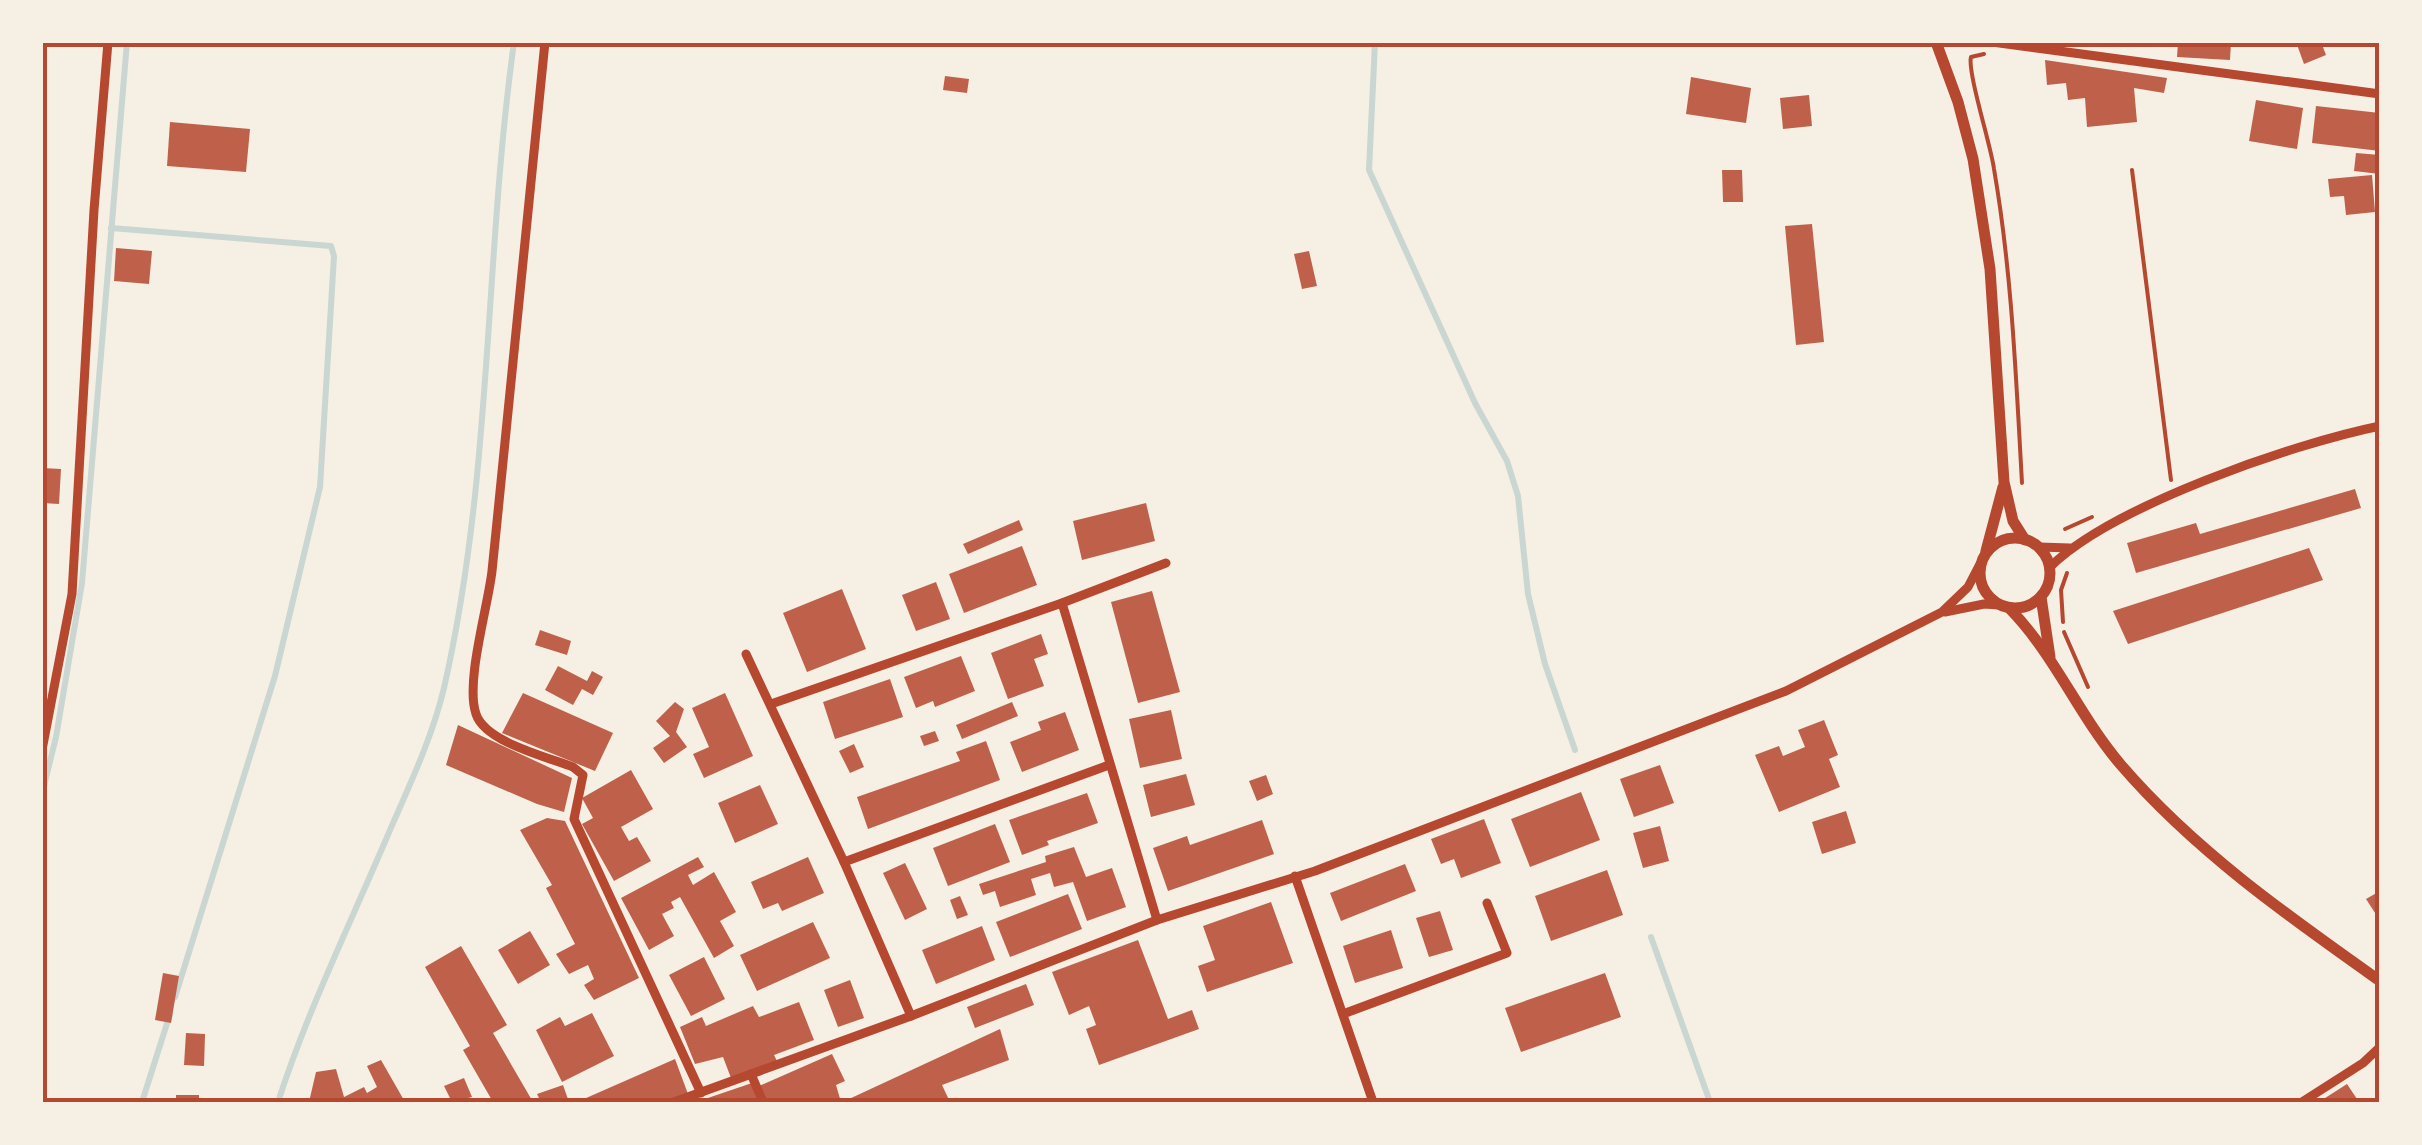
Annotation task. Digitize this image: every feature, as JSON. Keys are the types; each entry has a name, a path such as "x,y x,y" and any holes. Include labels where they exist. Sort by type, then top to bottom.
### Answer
{"street":[{"path":"42,750 72,594 94,210 108,42"},
{"path":"545,42 492,577 473,687 476,714 485,728 500,739 573,768 583,776 574,819 701,1092"},
{"path":"1936,42 1958,102 1985,229 1996,331 2004,482 2013,521 2026,540 2039,547 2070,548"},
{"path":"1992,42 2380,94"},
{"path":"2050,567 2070,548 2173,494 2342,435 2380,426"},
{"path":"674,1102 912,1016 1156,920 1295,876 1786,691 1942,612 1968,587 1983,558 2004,482"},
{"path":"2026,540 2002,540 1983,558 1982,588 2033,632 2098,736 2184,831 2282,910 2380,981"},
{"path":"1942,612 2032,604 2041,598 2050,567 2039,547"},
{"path":"771,704 1062,603 1166,562"},
{"path":"2041,598 2051,661"},
{"path":"1062,603 1156,920"},
{"path":"746,654 912,1016"},
{"path":"844,862 1109,765"},
{"path":"1295,876 1374,1102"},
{"path":"1343,1014 1507,953 1488,903"},
{"path":"2302,1102 2363,1063 2380,1047"},
{"path":"752,1074 763,1102"}],"path":[{"path":"2132,170 2173,494"},
{"path":"2065,530 2104,512"}],"building":[{"path":"2178,42 2231,42 2230,60 2177,57"},
{"path":"2296,42 2321,42 2326,55 2304,64"},
{"path":"2045,60 2167,78 2164,93 2134,88 2137,122 2087,127 2085,98 2068,100 2066,83 2047,85"},
{"path":"945,76 969,79 967,93 943,90"},
{"path":"1691,77 1751,88 1746,123 1686,114"},
{"path":"1809,95 1812,126 1783,129 1780,98"},
{"path":"2256,100 2303,108 2297,149 2249,141"},
{"path":"2316,106 2380,113 2380,151 2312,143"},
{"path":"170,122 250,129 246,172 167,166"},
{"path":"2356,153 2380,155 2380,174 2354,171"},
{"path":"1722,170 1742,170 1743,202 1723,202"},
{"path":"2372,175 2375,212 2346,215 2344,196 2330,197 2328,179"},
{"path":"1812,224 1824,342 1796,345 1785,226"},
{"path":"116,248 152,251 149,284 114,281"},
{"path":"1309,251 1317,286 1302,289 1294,254"},
{"path":"42,468 61,469 59,504 42,503"},
{"path":"2355,489 2361,508 2136,573 2127,543 2196,523 2200,534"},
{"path":"1146,503 1155,541 1082,560 1073,521"},
{"path":"1019,520 1023,530 968,554 963,544"},
{"path":"1022,546 1037,585 964,613 949,574"},
{"path":"2309,548 2323,580 2128,644 2113,611"},
{"path":"936,582 950,619 916,631 902,595"},
{"path":"842,589 866,649 807,672 783,613"},
{"path":"1152,591 1180,692 1138,703 1111,602"},
{"path":"540,630 571,641 567,655 535,645"},
{"path":"1041,634 1048,654 1034,659 1044,686 1008,699 991,653"},
{"path":"961,656 975,691 935,707 933,701 916,708 904,677"},
{"path":"558,666 587,681 592,671 603,677 593,695 582,689 573,705 545,690"},
{"path":"890,679 903,717 835,739 823,702"},
{"path":"523,693 613,733 595,771 502,733"},
{"path":"725,693 753,756 704,778 693,754 709,747 692,708"},
{"path":"675,702 684,709 676,732 687,747 664,763 653,748 670,736 656,721"},
{"path":"1012,702 1018,716 962,739 956,725"},
{"path":"1171,710 1182,759 1140,768 1129,719"},
{"path":"1065,712 1079,750 1022,772 1010,742 1041,730 1038,722"},
{"path":"1824,720 1838,755 1829,759 1840,787 1779,812 1755,755 1779,746 1783,756 1805,747 1798,730"},
{"path":"458,725 572,778 564,812 446,765"},
{"path":"935,731 939,741 924,746 920,736"},
{"path":"986,741 1000,780 868,829 857,797 960,761 956,752"},
{"path":"854,744 864,767 850,773 839,751"},
{"path":"1660,765 1674,803 1634,817 1620,779"},
{"path":"631,770 653,809 621,827 629,841 637,837 651,861 614,881 582,824 593,818 582,798"},
{"path":"1186,774 1195,805 1151,817 1143,785"},
{"path":"1266,775 1273,794 1257,801 1249,781"},
{"path":"760,785 778,824 735,843 718,803"},
{"path":"1581,792 1600,840 1530,867 1511,819"},
{"path":"1087,793 1098,823 1047,841 1049,845 1022,855 1009,820"},
{"path":"1846,811 1856,843 1822,854 1812,822"},
{"path":"547,818 565,821 639,978 594,1000 584,985 594,979 588,965 569,974 556,954 575,944 546,888 552,885 520,830"},
{"path":"1484,819 1501,863 1461,878 1454,859 1441,864 1431,839"},
{"path":"1262,820 1274,854 1168,891 1153,848 1187,836 1190,845"},
{"path":"995,824 1010,862 948,886 933,848"},
{"path":"1660,826 1669,861 1643,868 1633,833"},
{"path":"1074,847 1086,877 1112,868 1126,907 1087,921 1073,882 1054,887 1050,873 1031,879 1036,895 1000,907 995,891 983,895 979,884 1046,862 1045,856"},
{"path":"698,857 704,867 688,875 693,885 714,872 736,912 720,921 734,946 714,958 680,897 671,902 674,908 662,914 674,936 649,950 621,898"},
{"path":"808,857 824,893 782,911 778,903 763,909 751,882"},
{"path":"905,863 927,909 905,920 883,873"},
{"path":"1405,864 1416,891 1341,921 1330,893"},
{"path":"1607,870 1623,915 1551,941 1535,896"},
{"path":"2380,891 2380,915 2377,916 2366,899"},
{"path":"1068,894 1082,929 1010,957 996,922"},
{"path":"960,896 968,915 957,919 950,900"},
{"path":"1271,902 1293,963 1207,992 1198,966 1215,960 1203,926"},
{"path":"1440,911 1453,950 1429,957 1416,918"},
{"path":"813,922 830,958 757,991 740,955"},
{"path":"982,926 995,960 936,984 922,950"},
{"path":"1391,930 1403,968 1355,983 1343,946"},
{"path":"530,931 550,965 518,984 498,950"},
{"path":"1138,940 1168,1019 1192,1010 1199,1029 1099,1065 1086,1029 1096,1025 1089,1006 1069,1015 1052,972"},
{"path":"461,946 507,1025 493,1033 533,1102 493,1102 463,1050 470,1046 425,967"},
{"path":"704,957 725,999 691,1016 669,975"},
{"path":"163,973 179,976 171,1023 155,1020"},
{"path":"1605,973 1621,1017 1521,1052 1505,1008"},
{"path":"850,980 864,1018 838,1027 824,990"},
{"path":"1026,984 1034,1005 975,1028 967,1007"},
{"path":"799,1002 814,1040 774,1055 777,1061 731,1078 723,1057 695,1064 680,1027 702,1017 706,1026 753,1006 759,1017"},
{"path":"592,1013 614,1056 562,1082 536,1030 560,1017 565,1026"},
{"path":"1000,1029 1009,1060 942,1085 950,1102 921,1102 919,1098 903,1102 849,1099"},
{"path":"186,1033 205,1034 204,1066 184,1065"},
{"path":"832,1054 845,1081 836,1085 841,1102 766,1102 759,1086"},
{"path":"675,1059 688,1094 666,1102 577,1102"},
{"path":"381,1060 405,1102 309,1102 316,1072 336,1069 344,1097 364,1087 367,1093 377,1087 367,1066"},
{"path":"464,1078 472,1097 452,1102 444,1086"},
{"path":"752,1083 758,1102 696,1102"},
{"path":"2347,1084 2359,1102 2322,1100"},
{"path":"563,1085 569,1102 541,1102 537,1094"},
{"path":"176,1095 199,1095 199,1102 176,1102"}],"waterway":[{"path":"42,794 56,737 82,583 127,42"},
{"path":"278,1102 317,999 420,760 444,688 460,607 480,446 497,204 514,42"},
{"path":"1375,42 1369,170 1475,403 1507,461 1518,496 1528,594 1545,664 1575,750"},
{"path":"111,228 331,246 334,256 320,487 275,676 175,997"},
{"path":"1651,937 1710,1102"},
{"path":"142,1102 170,1014"}]}
